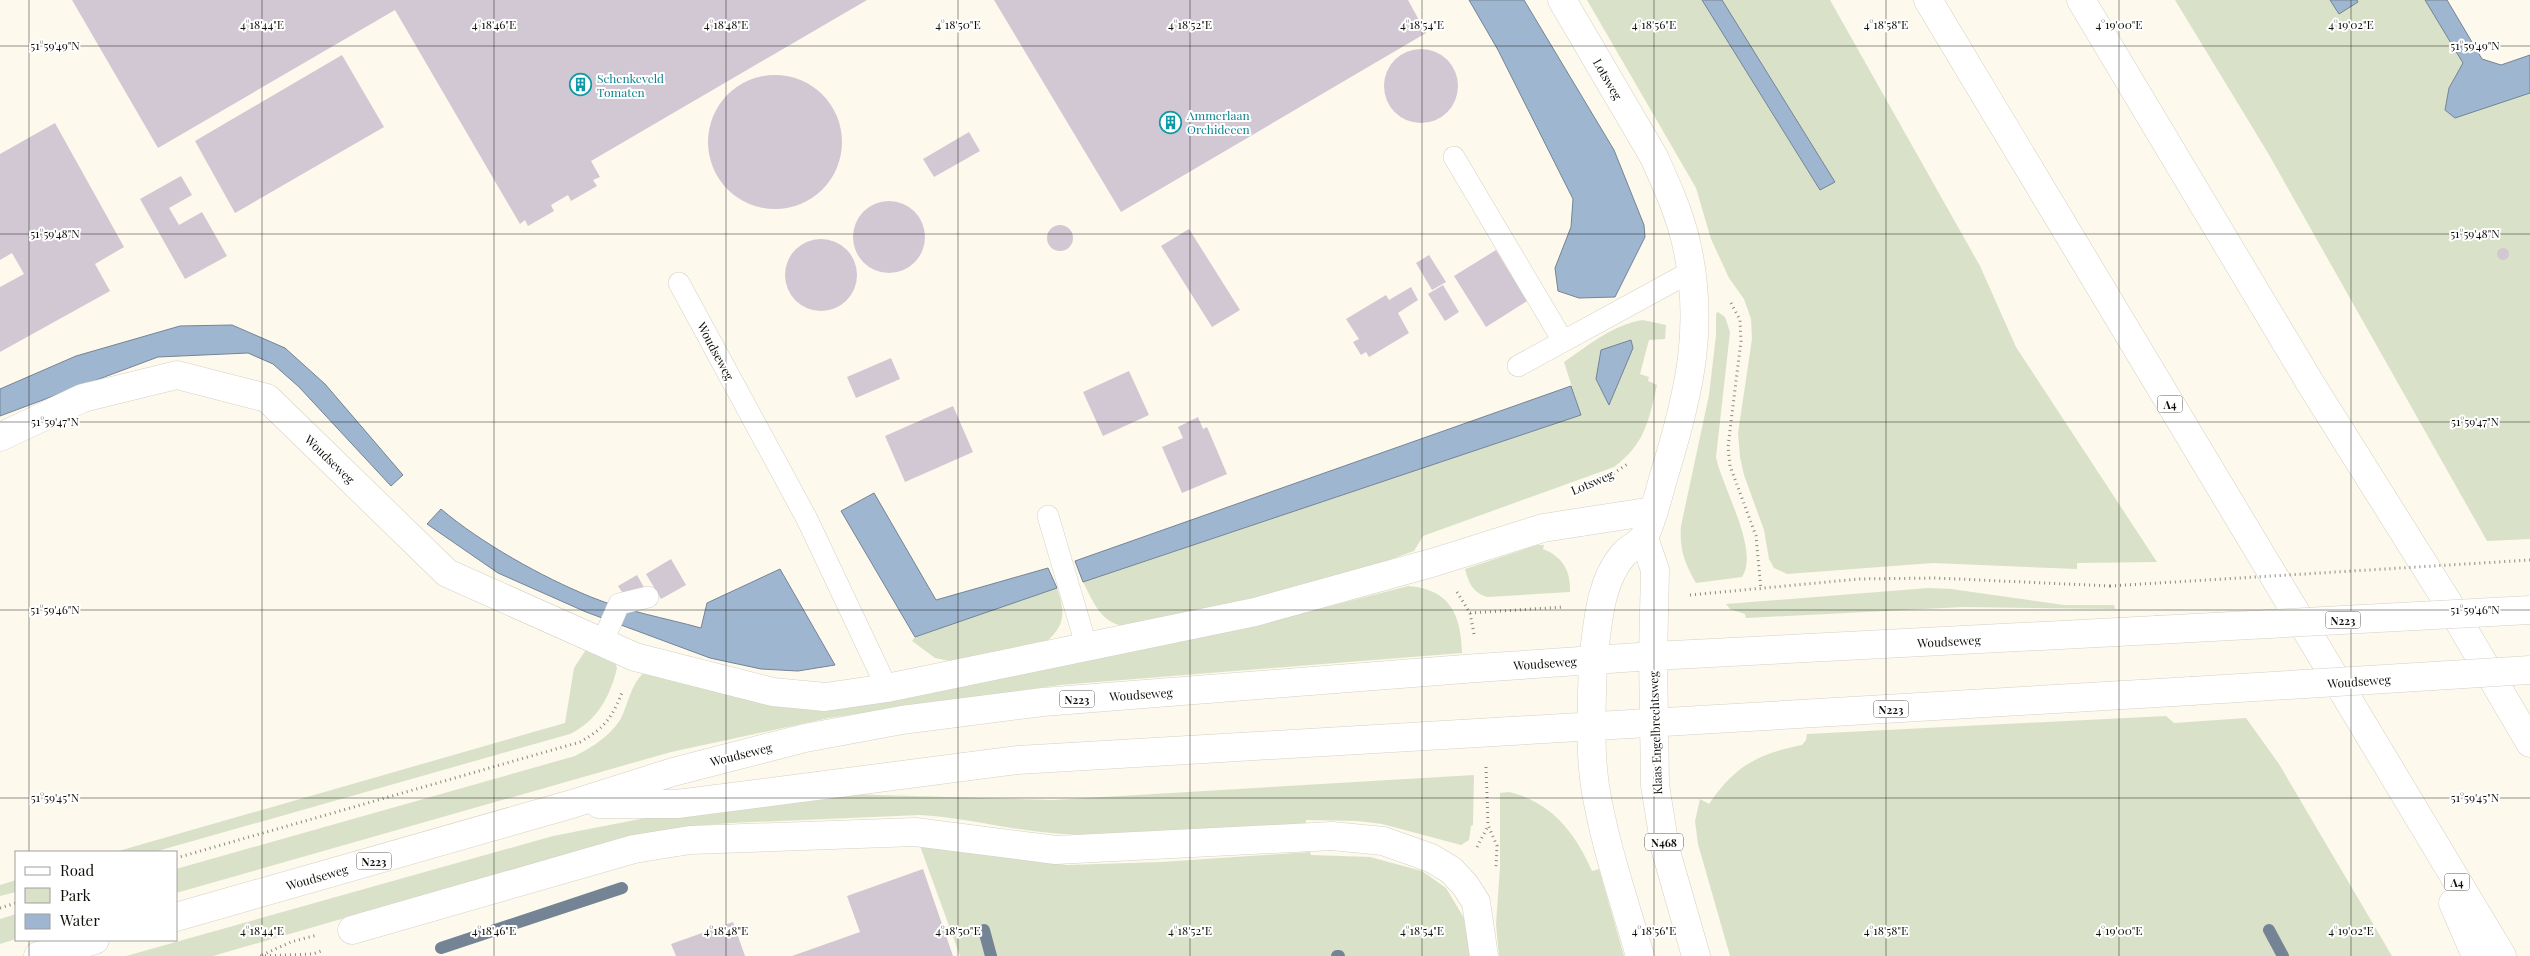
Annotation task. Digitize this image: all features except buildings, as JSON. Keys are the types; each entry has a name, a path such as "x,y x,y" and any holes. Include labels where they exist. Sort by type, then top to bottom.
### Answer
{"main road":[{"name":"Lotsweg","path":"1562,0 1654,157 1677,210 1692,271 1696,310 1695,347 1681,419 1644,538"},
{"name":"A4","path":"1928,0 2502,956"},
{"path":"2081,0 2312,386 2447,601 2530,743"},
{"name":"Woudseweg","path":"0,437 83,398 177,375 267,398 447,573 611,623 635,657 773,692 825,697 886,688 1255,612 1435,562 1543,528 1653,511"},
{"path":"1640,956 1606,834 1595,785 1592,726 1593,660 1602,603 1610,576 1623,555 1644,538 1654,570 1653,656"},
{"path":"2447,601 2530,718"},
{"name":"Woudseweg","path":"178,916 572,804 673,772 805,738 902,720 1043,702 1593,660 2530,610"},
{"name":"Klaas Engelbrechtsweg","path":"1653,656 1655,786 1664,848 1696,956"},
{"name":"Woudseweg","path":"572,804 677,804 1018,760 2530,670"},
{"name":"A4","path":"2412,808 2476,956"},
{"path":"352,930 634,849 690,840 914,832 1056,850 1332,836 1382,841 1431,858 1452,870 1476,902 1484,956"},
{"path":"38,956 91,941"}],"lane":[{"path":"1454,157 1563,341"},
{"path":"1518,366 1692,271"},
{"name":"Woudseweg","path":"679,283 807,520 886,688"},
{"path":"1048,516 1087,648"},
{"path":"611,623 648,597"}],"path":[{"path":"1692,271 1713,282 1731,304 1740,320 1741,341 1730,422 1729,456 1735,484 1756,536 1762,590"},
{"name":"Lotsweg","path":"1590,485 1612,476 1633,458"},
{"path":"1655,598 1762,590 1859,579 1936,578 2110,586 2530,560"},
{"path":"1470,613 1602,603"},
{"path":"178,857 580,742 601,730 611,716 635,657"},
{"path":"0,908 15,904"},
{"path":"260,956 291,942 331,931 352,930"},
{"path":"260,956 313,954 337,947 352,930"}],"green space":[{"path":"1587,0 1830,0 1980,266 2016,347 2157,562 2077,563 2077,569 1933,563 1787,574 1774,568 1769,559 1764,530 1744,475 1740,457 1738,433 1752,339 1751,319 1744,299 1729,278 1711,239 1696,188"},
{"path":"2175,0 2433,0 2485,85 2530,78 2530,539 2487,541 2268,153"},
{"path":"1718,312 1725,317 1730,332 1716,457 1743,536 1746,566 1742,577 1696,583 1684,556 1681,542 1681,526 1709,395 1716,335 1716,314"},
{"path":"1643,320 1666,325 1665,339 1649,340 1640,374 1649,377 1648,381 1657,385 1648,420 1639,440 1633,449 1614,467 1423,536 1414,551 1361,570 1254,599 1123,626 1108,620 1098,610 1083,582 1581,415 1564,362 1611,331"},
{"path":"1537,545 1544,545 1543,549 1561,561 1567,571 1570,592 1487,597 1475,590 1468,579 1465,569"},
{"path":"1408,586 1423,588 1444,599 1451,607 1459,627 1462,653 1060,685 829,718 671,752 178,892 178,868 575,756 611,732 623,714 634,686 642,674 648,670 772,701 1042,670 1265,623"},
{"path":"1057,588 1062,610 1061,623 1047,641 950,661 935,658 912,641 915,637"},
{"path":"1928,588 1951,589 2064,605 2114,605 2115,609 1963,607 1746,618 1745,614 1730,609 1726,604"},
{"path":"587,648 615,663 617,668 601,707 588,722 570,734 158,851 118,851 565,723 574,668"},
{"path":"2166,716 2174,723 2246,718 2279,764 2392,956 1730,956 1698,844 1695,821 1700,799 1709,804 1728,780 1748,764 1772,753 1802,745 1806,740 1807,734"},
{"path":"1474,775 1473,825 1471,826 1469,840 1461,845 1382,824 1358,821 1306,820 1306,823 1123,835 1063,834 920,815 731,823 695,826 597,845 213,956 126,956 553,836 681,811 843,794 1053,800"},
{"path":"1509,792 1538,803 1561,821 1578,844 1592,871 1599,869 1624,956 1499,956 1496,924 1500,867 1500,793"},
{"path":"920,846 1067,865 1161,862 1310,852 1311,855 1370,857 1422,871 1446,888 1464,918 1470,956 960,956"},
{"path":"15,880 15,892 0,896 0,885"},
{"path":"15,914 15,939 0,944 0,919"}],"water":[{"path":"1469,0 1524,0 1614,150 1644,225 1645,237 1615,297 1579,298 1558,291 1555,268 1571,227 1573,199 1498,50"},
{"path":"1702,0 1722,0 1835,182 1820,190"},
{"path":"2330,0 2357,0 2358,2 2339,14"},
{"path":"2425,0 2447,0 2482,59 2501,65 2530,55 2530,93 2455,118 2445,110 2449,88 2463,63"},
{"path":"232,325 285,348 325,384 403,475 391,486 299,387 273,364 248,353 158,357 0,416 0,389 76,356 180,326"},
{"path":"1631,340 1633,348 1609,405 1596,379 1601,350"},
{"path":"1571,386 1581,415 1083,582 1075,561"},
{"path":"874,493 936,600 1048,568 1057,588 915,637 841,511"},
{"path":"441,509 493,547 572,589 617,606 701,628 707,603 780,569 835,665 798,671 761,669 710,658 586,612 498,573 427,524"}],"waterway":[{"path":"441,948 622,888"},
{"path":"984,930 991,956"},
{"path":"2269,930 2283,956"}],"place":[{"name":"Schenkeveld Tomaten","path":"581,85"},
{"name":"Ammerlaan Orchideeen","path":"1171,122"}]}
